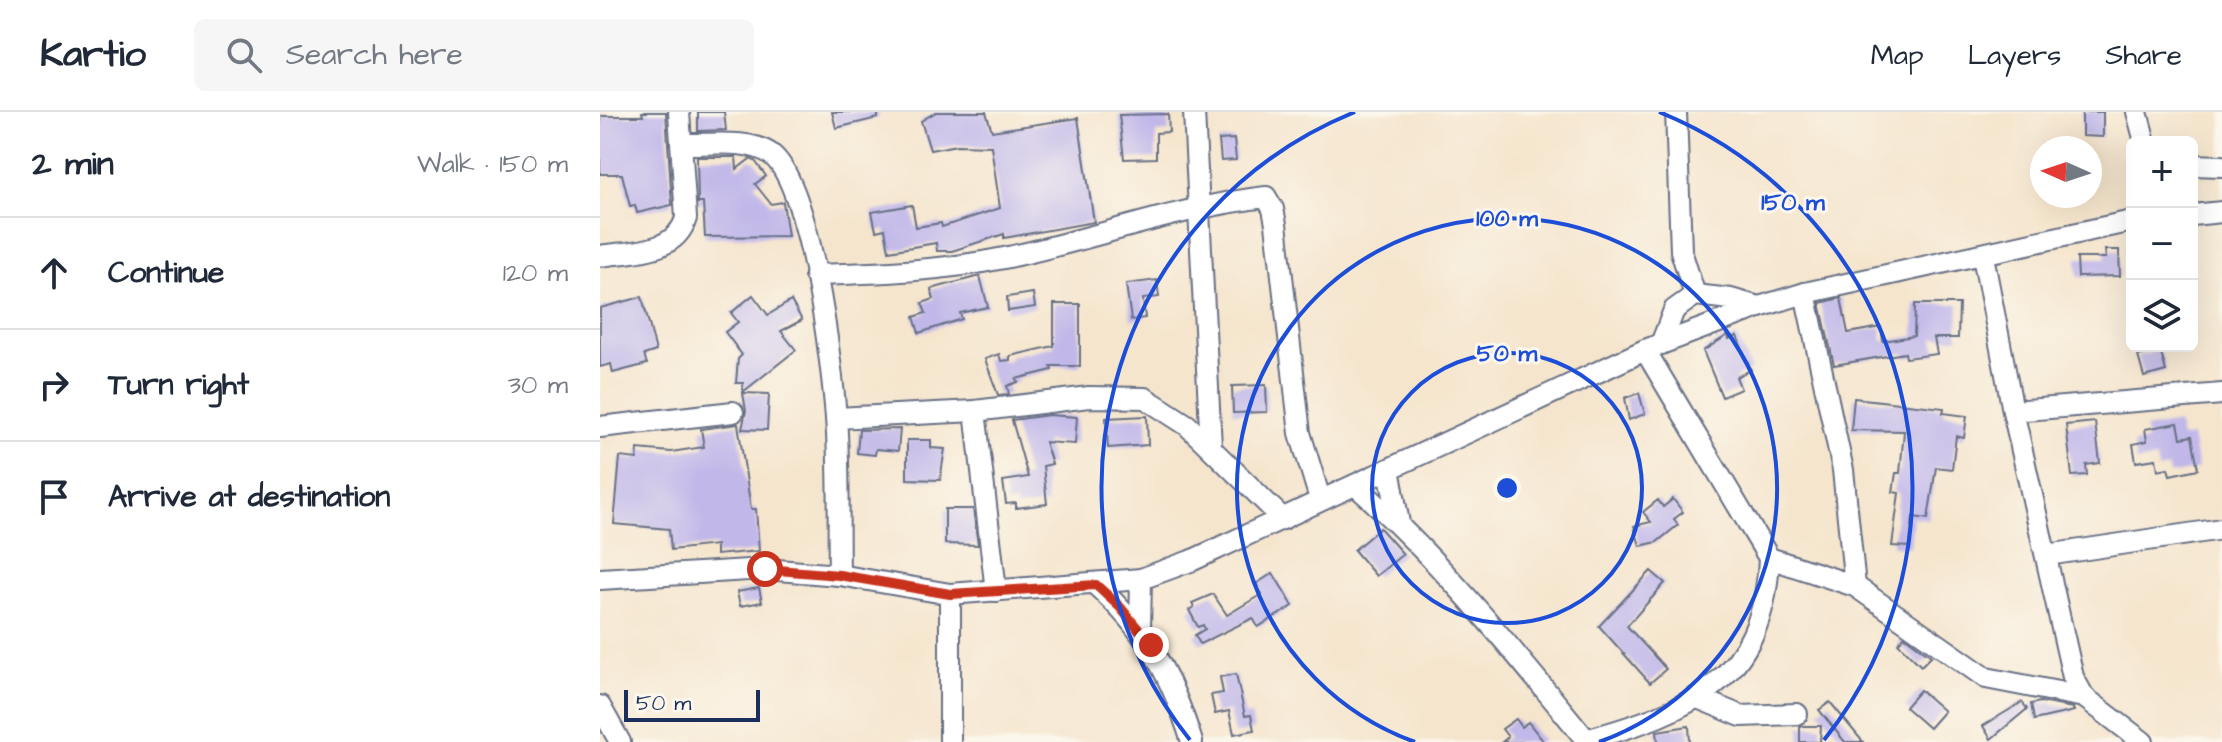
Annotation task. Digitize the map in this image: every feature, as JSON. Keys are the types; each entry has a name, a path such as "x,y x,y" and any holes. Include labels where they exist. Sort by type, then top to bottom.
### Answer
{"street":[{"path":"600,256 656,247 674,240 682,232 686,218 679,112"},
{"path":"1194,112 1211,447"},
{"path":"1676,112 1681,251 1695,295"},
{"path":"2137,112 2143,136"},
{"path":"683,144 746,146 772,155 793,193 811,245 836,418 839,575"},
{"path":"2198,165 2222,166"},
{"path":"815,275 916,272 1002,259 1200,207 1266,197 1273,209 1300,433 1320,499"},
{"path":"2198,214 2222,212"},
{"path":"600,579 765,569 839,575 950,594 1096,585 1141,579 1193,560 1653,347 1759,307 1805,293 2126,222"},
{"path":"1983,256 2064,646 2084,697"},
{"path":"1805,293 1843,470 1855,586"},
{"path":"1653,347 1674,310 1695,295 1731,299 1759,307"},
{"path":"1355,485 1399,523 1496,626 1587,741 1672,713 1700,699 1722,679 1745,647 1768,589 1769,558 1653,347"},
{"path":"2013,411 2222,394"},
{"path":"836,418 975,411 1089,397 1145,398 1160,405 1211,447 1283,519"},
{"path":"975,411 996,591"},
{"path":"600,427 733,412"},
{"path":"1389,469 1399,523"},
{"path":"2047,555 2222,529"},
{"path":"1769,558 1855,586 1986,678 2084,697 2143,742"},
{"path":"1140,630 1141,579"},
{"path":"1096,585 1140,630 1167,672 1192,742"},
{"path":"950,594 950,742"},
{"path":"1700,699 1741,716 1797,714"},
{"path":"600,706 620,742"}],"building":[{"path":"642,112 666,112 672,205 637,213 635,205 630,206 622,174 600,174 600,116 643,116"},
{"path":"698,112 724,112 726,130 698,131"},
{"path":"832,112 878,112 878,118 836,128"},
{"path":"936,112 986,112 992,131 1078,118 1094,222 1004,238 1004,234 952,251 937,251 936,243 889,251 885,229 876,231 872,212 912,205 916,227 941,223 942,227 1000,208 991,146 957,145 930,150 921,121"},
{"path":"2082,112 2103,112 2103,137 2082,136"},
{"path":"1168,114 1169,132 1156,133 1156,158 1124,159 1119,115"},
{"path":"1234,139 1236,160 1221,161 1219,140"},
{"path":"697,157 736,157 737,169 750,159 755,161 766,176 755,184 771,204 783,202 788,236 705,237 703,203 698,203"},
{"path":"2105,250 2119,250 2120,276 2078,277 2077,258 2106,258"},
{"path":"980,276 988,307 960,313 962,319 919,333 914,317 926,313 922,303 934,299 931,289"},
{"path":"1157,280 1159,297 1143,299 1145,318 1131,320 1126,284"},
{"path":"1033,293 1035,307 1008,311 1007,297"},
{"path":"753,295 768,315 791,301 802,320 781,331 796,350 743,392 743,383 736,383 738,359 742,355 725,332 738,322 731,313"},
{"path":"642,297 656,351 644,355 647,364 613,373 611,364 600,367 600,308"},
{"path":"1841,298 1848,333 1881,327 1883,341 1914,336 1915,304 1959,304 1958,338 1934,338 1937,354 1906,358 1905,353 1834,365 1820,303"},
{"path":"1054,304 1080,304 1080,366 1051,366 1052,370 1016,379 1018,382 1007,386 1009,394 998,395 985,359 999,354 1001,361 1010,360 1010,356 1054,346"},
{"path":"1728,335 1729,339 1737,336 1751,370 1736,377 1741,389 1722,397 1703,351"},
{"path":"2161,352 2166,371 2144,377 2138,356"},
{"path":"1266,385 1267,412 1233,413 1232,386"},
{"path":"743,393 769,394 767,430 742,429 746,411"},
{"path":"1639,393 1645,414 1629,420 1625,398"},
{"path":"1854,398 1944,408 1943,413 1967,416 1964,438 1956,436 1952,469 1936,467 1928,519 1913,517 1910,547 1892,546 1899,493 1893,492 1896,473 1900,473 1904,431 1851,430"},
{"path":"1049,415 1077,417 1075,444 1045,442 1052,464 1043,466 1047,504 1016,508 1016,503 1006,504 1003,481 1028,477 1012,420"},
{"path":"1147,416 1148,445 1108,448 1106,418"},
{"path":"2095,422 2100,463 2086,465 2087,475 2072,476 2066,425"},
{"path":"2178,423 2181,438 2192,436 2198,469 2170,475 2168,468 2158,470 2156,459 2136,462 2133,444 2147,441 2145,429"},
{"path":"738,424 751,509 756,509 759,551 716,555 716,545 671,550 669,529 614,524 620,457 637,459 638,449 671,452 704,447 701,429"},
{"path":"900,429 898,451 876,449 875,455 857,453 859,430"},
{"path":"907,440 931,440 931,448 945,449 940,480 907,479"},
{"path":"1673,499 1683,512 1674,519 1678,525 1657,542 1640,546 1634,526 1651,522 1643,512 1658,500 1663,507"},
{"path":"945,509 973,509 978,545 945,544"},
{"path":"1380,528 1403,554 1376,576 1354,550"},
{"path":"1651,571 1665,583 1627,626 1666,669 1650,683 1599,626"},
{"path":"1273,573 1293,606 1258,627 1253,618 1200,644 1195,635 1205,629 1203,625 1198,627 1189,610 1194,607 1192,603 1213,594 1227,615 1262,594 1256,584"},
{"path":"759,588 762,602 740,606 737,592"},
{"path":"1904,636 1931,656 1921,666 1898,643"},
{"path":"1236,674 1245,716 1251,715 1254,730 1234,734 1229,711 1215,714 1211,695 1223,693 1220,677"},
{"path":"1920,690 1944,711 1929,728 1905,707"},
{"path":"1830,702 1863,742 1845,742 1819,710"},
{"path":"2022,702 2027,709 1991,739 1983,726"},
{"path":"2040,702 2073,708 2074,711 2034,720 2031,704"},
{"path":"1516,719 1522,727 1528,722 1544,742 1502,742 1508,737 1502,729"},
{"path":"1689,726 1690,742 1658,742 1657,731"},
{"path":"1800,726 1821,726 1820,742 1800,742"}],"route":[{"path":"765,569 839,575 950,594 1096,585 1120,607 1151,645"}]}
